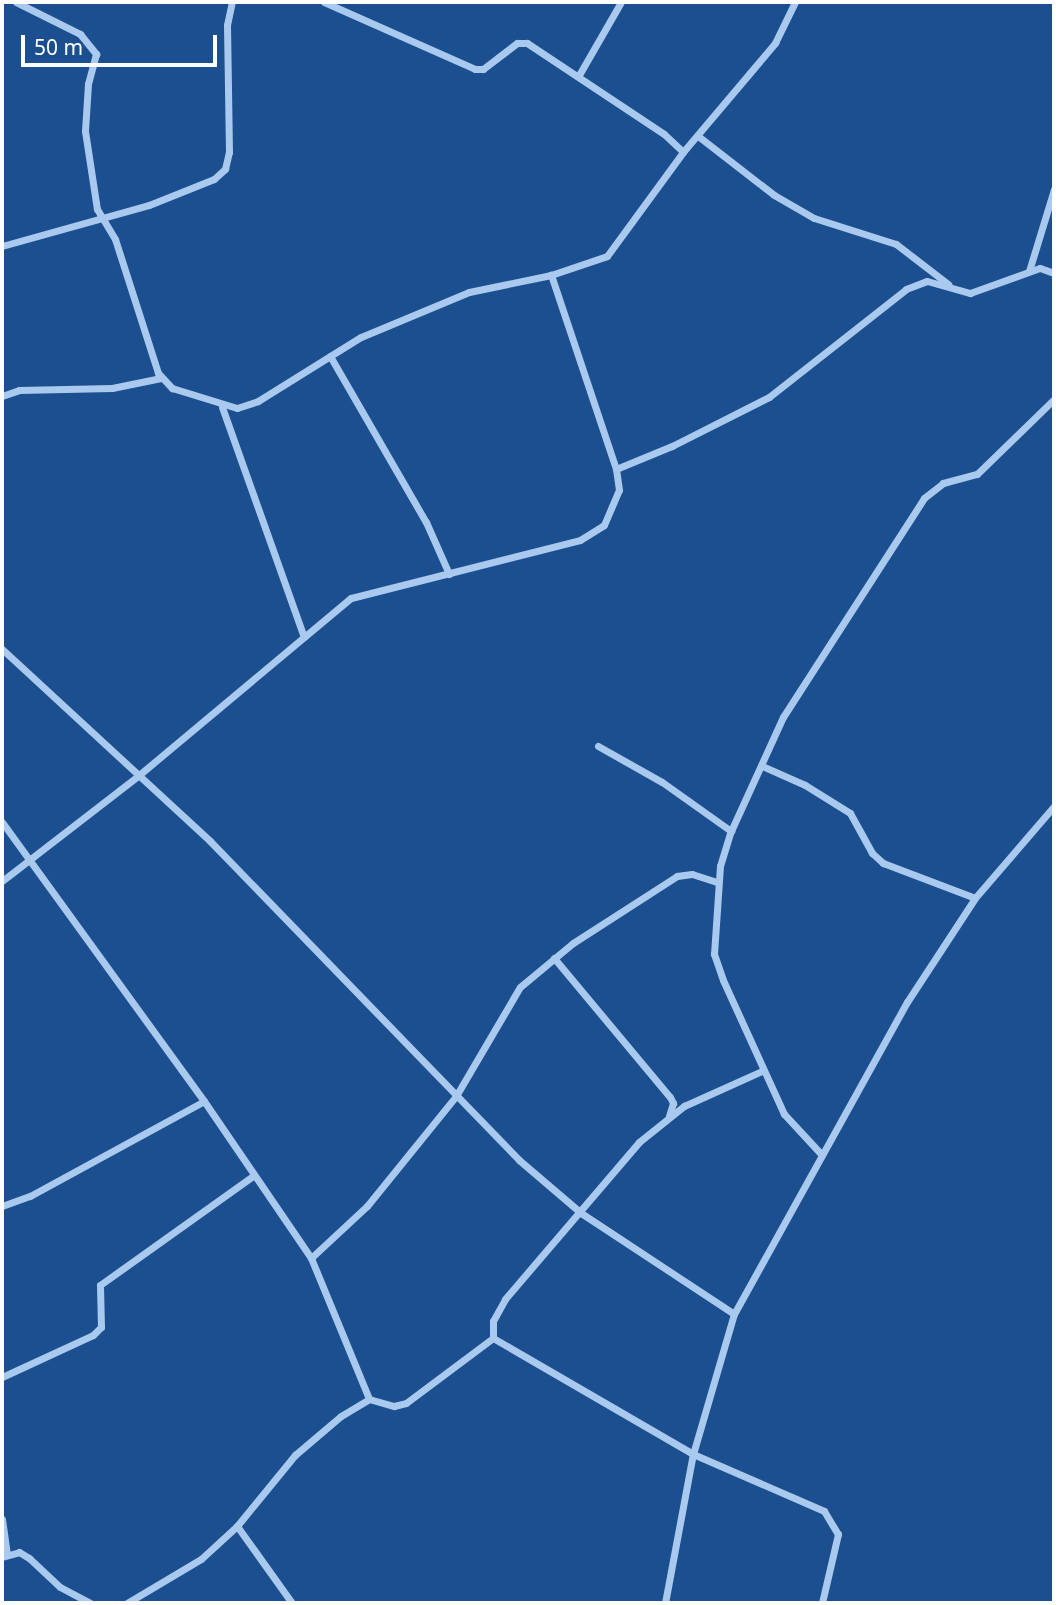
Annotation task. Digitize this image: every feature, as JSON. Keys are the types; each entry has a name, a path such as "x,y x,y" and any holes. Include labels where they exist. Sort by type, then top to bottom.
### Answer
{"street":[{"path":"16,2 80,34 96,54 88,84 85,131 101,216 115,239 161,378 172,387 222,407 258,401 361,337 469,292 551,275 607,256 683,152 775,43 795,2"},
{"path":"2,246 170,198 214,178 225,169 229,152 227,25 232,2"},
{"path":"324,2 475,69 483,69 517,43 527,43 579,75 683,152"},
{"path":"579,75 621,2"},
{"path":"698,136 774,195 814,218 896,244 955,290"},
{"path":"1029,271 1054,190"},
{"path":"616,469 684,441 769,397 906,289 927,281 955,290 988,290 1029,271 1048,268 1054,273"},
{"path":"2,881 139,775 351,598 595,534 611,514 619,490 616,469 551,275"},
{"path":"330,356 426,522 449,574"},
{"path":"2,396 19,390 112,388 161,378"},
{"path":"822,1155 784,1114 761,1071 714,954 717,882 731,831 783,717 870,576 924,498 943,483 977,474 1054,399"},
{"path":"222,407 304,637"},
{"path":"2,649 210,841 456,1097 581,1213 734,1314"},
{"path":"598,746 662,782 731,831"},
{"path":"762,766 805,785 850,813 872,853 892,868 975,898"},
{"path":"665,1603 693,1454 734,1314 907,1002 975,898 1054,806"},
{"path":"2,822 204,1101 311,1258 369,1399"},
{"path":"311,1258 367,1206 456,1097 508,1002 554,958 677,876 692,874 717,882"},
{"path":"554,958 670,1097 673,1103 669,1117"},
{"path":"493,1338 493,1321 505,1299 639,1142 669,1117 761,1071"},
{"path":"2,1206 30,1196 204,1101"},
{"path":"2,1377 93,1335 101,1327 100,1285 253,1176"},
{"path":"369,1399 394,1406 406,1403 493,1338"},
{"path":"493,1338 693,1454 831,1518 838,1534 822,1603"},
{"path":"127,1603 169,1582 237,1526 295,1455 369,1399"},
{"path":"2,1519 4,1556 19,1552 60,1587 90,1603"},
{"path":"237,1526 292,1603"}]}
